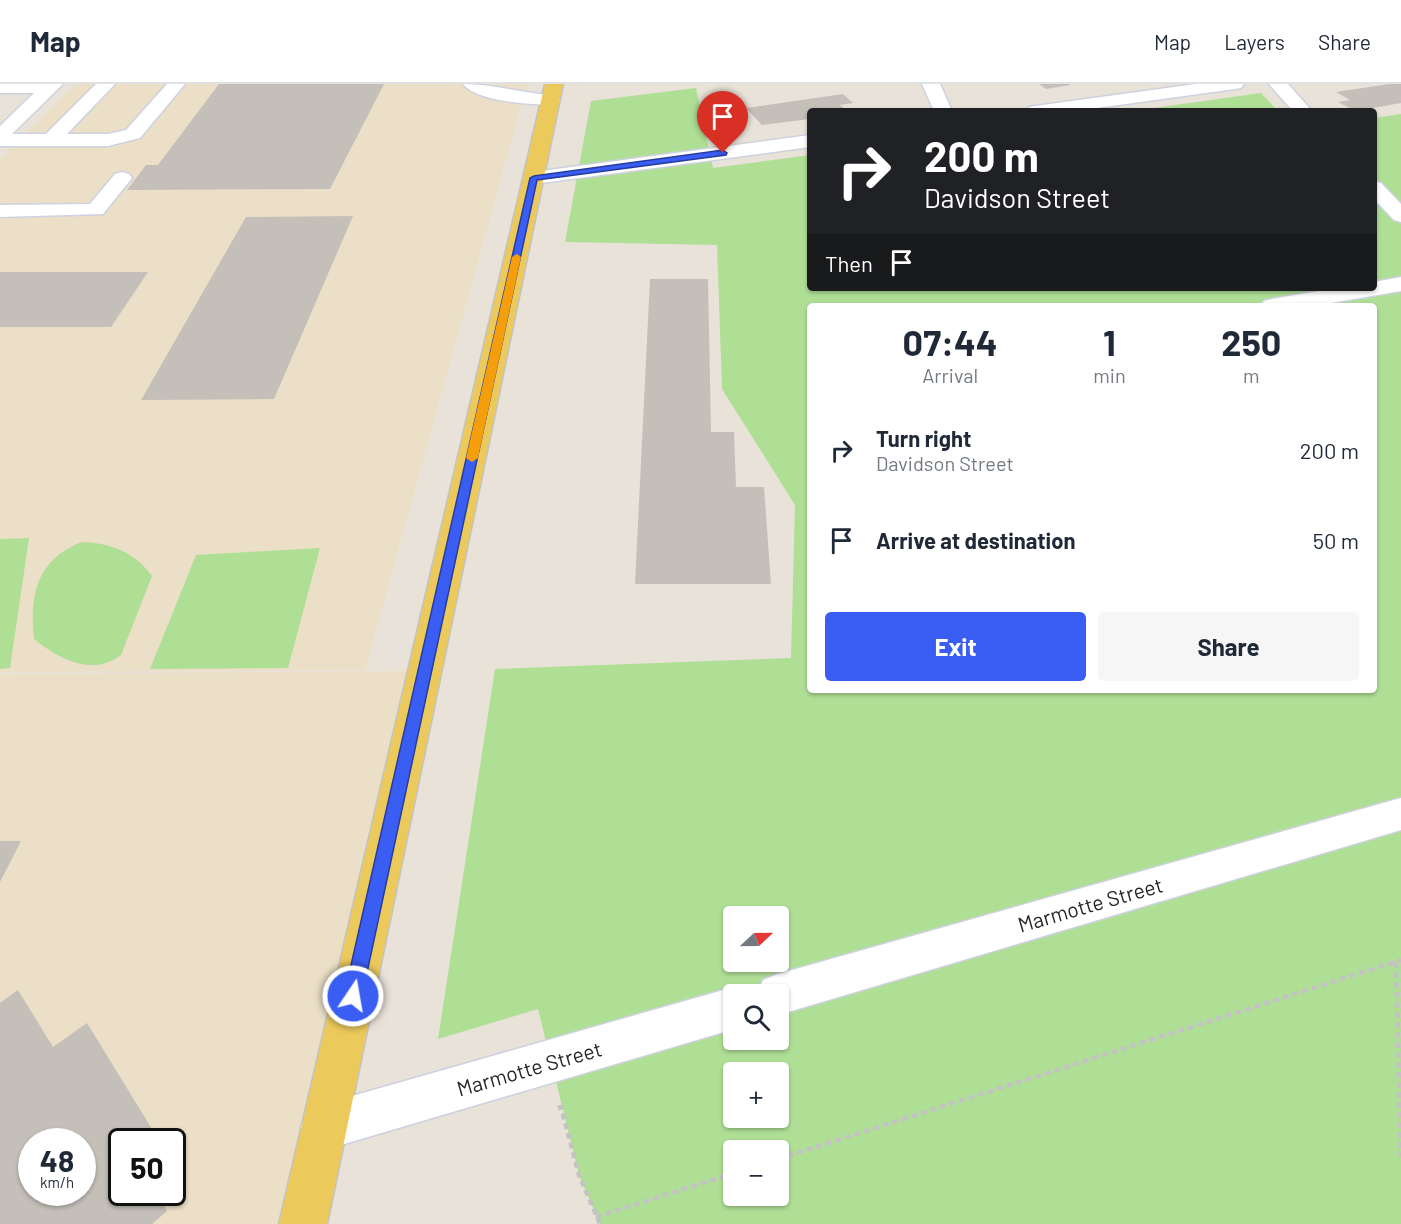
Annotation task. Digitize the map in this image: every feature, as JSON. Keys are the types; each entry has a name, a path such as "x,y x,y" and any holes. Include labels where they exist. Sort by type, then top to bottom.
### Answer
{"main road":[{"path":"303,1224 553,92"}],"street":[{"path":"51,140 106,84"},
{"path":"0,138 108,140 133,134 176,84"},
{"path":"472,84 514,97 553,92"},
{"path":"931,84 942,108"},
{"path":"1057,108 1235,84"},
{"path":"1278,84 1301,108"},
{"path":"0,138 52,86"},
{"path":"0,88 52,86"},
{"path":"534,178 807,141"},
{"path":"0,211 96,210 122,178"},
{"path":"1377,190 1401,216"},
{"path":"1377,288 1401,284"},
{"path":"1290,303 1360,291"},
{"name":"Marmotte Street","path":"789,992 1401,814"},
{"name":"Marmotte Street","path":"324,1127 723,1011"}],"path":[{"path":"789,1155 1398,961 1401,1157"},
{"path":"561,1107 579,1175 600,1224"},
{"path":"596,1217 723,1177"}],"shaded area":[{"path":"75,84 527,84 365,670 0,672 0,159"},
{"path":"425,671 303,1224 0,1224 0,674"}],"green space":[{"path":"696,88 713,168 807,155 807,291 1377,291 1377,118 1401,114 1401,1224 600,1224 579,1175 538,1009 438,1039 495,669 791,658 795,505 722,389 717,245 565,242 591,101"},
{"path":"1261,93 1275,108 1154,108"},
{"path":"29,538 10,668 0,669 0,539"},
{"path":"82,542 102,544 121,550 138,561 152,576 121,655 99,665 76,663 65,659 34,639 33,608 39,580 55,558"},
{"path":"320,548 288,668 150,669 196,555"}],"building":[{"path":"219,84 384,84 330,189 127,190 146,165 158,165"},
{"path":"1039,84 1070,84 1070,85 1046,89"},
{"path":"1401,84 1401,103 1373,108 1350,108 1338,102 1350,100 1336,92"},
{"path":"843,94 853,103 840,105 844,108 807,108 807,119 762,125 746,108"},
{"path":"353,216 274,399 141,400 246,217"},
{"path":"0,272 148,272 111,327 0,327"},
{"path":"650,279 708,279 711,432 734,432 736,487 764,487 771,584 635,584"},
{"path":"0,841 21,841 0,882"},
{"path":"18,990 53,1047 87,1023 151,1128 108,1128 108,1206 164,1206 167,1211 152,1224 0,1224 0,1003"}],"slow traffic":[{"path":"472,458 517,257"}],"route":[{"path":"353,996 534,178 723,153"}]}
